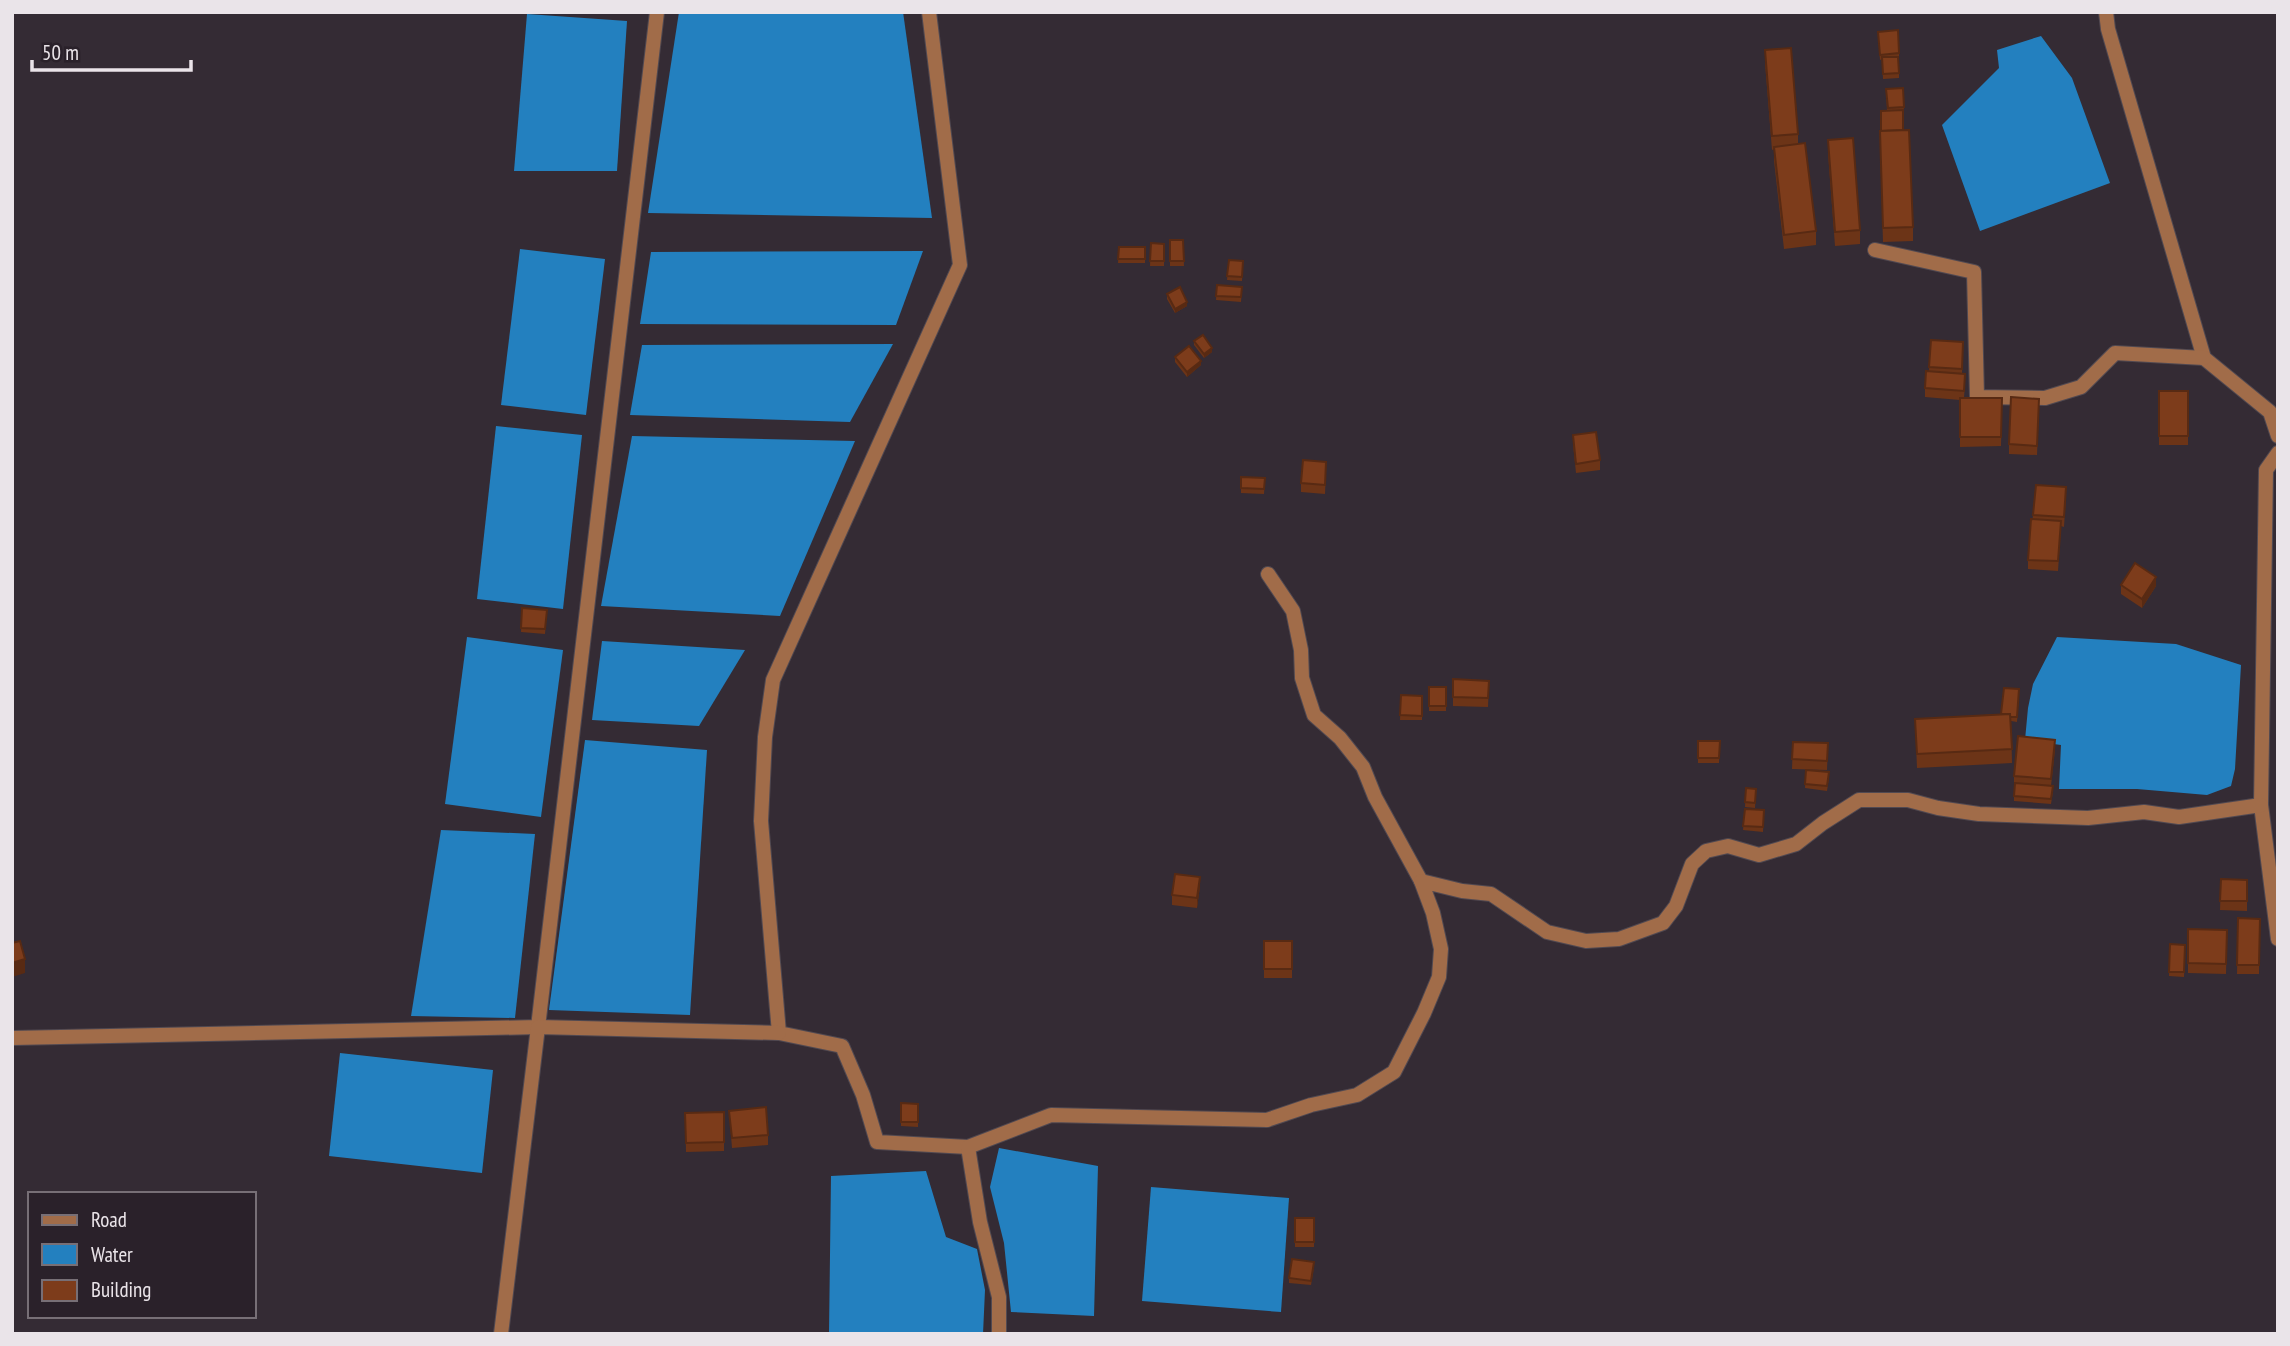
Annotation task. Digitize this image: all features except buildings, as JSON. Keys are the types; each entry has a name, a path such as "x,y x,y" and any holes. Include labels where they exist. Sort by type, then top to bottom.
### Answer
{"street":[{"path":"501,1334 657,12"},
{"path":"779,1033 761,821 765,737 773,680 960,265 929,12"},
{"path":"2105,12 2204,358 2270,412 2278,436"},
{"path":"1875,250 1974,272 1977,397 2045,398 2081,387 2115,353 2204,358"},
{"path":"2278,453 2272,470 2261,805 2278,939"},
{"path":"12,1038 538,1027 779,1033 842,1046 863,1095 877,1142 968,1147 1051,1115 1267,1120 1311,1105 1357,1095 1394,1072 1439,977 1441,949 1433,913 1421,881 1375,796 1363,767 1340,738 1314,715 1302,678 1301,650 1293,611 1268,574"},
{"path":"1421,881 1462,891 1491,894 1547,932 1586,941 1619,939 1663,923 1676,906 1692,864 1706,851 1728,846 1759,855 1796,844 1859,800 1908,800 1979,814 2088,818 2144,811 2179,817 2261,805"},
{"path":"968,1147 980,1222 999,1297 999,1334"}],"water":[{"path":"679,12 903,12 932,218 648,213"},
{"path":"527,14 627,21 617,171 514,171"},
{"path":"2041,36 2072,78 2110,183 1980,231 1942,125 1999,68 1997,50"},
{"path":"520,249 605,259 586,415 501,405"},
{"path":"923,251 896,325 640,324 651,252"},
{"path":"893,344 850,422 630,415 642,345"},
{"path":"496,426 582,435 563,609 477,599"},
{"path":"632,436 855,441 780,616 601,606"},
{"path":"467,637 563,650 541,817 445,804"},
{"path":"2057,637 2176,644 2241,665 2235,769 2231,786 2207,795 2137,789 2059,789 2061,745 2025,740 2033,684"},
{"path":"602,641 745,650 699,726 592,720"},
{"path":"585,740 707,750 690,1015 549,1010"},
{"path":"441,830 535,834 515,1018 411,1016"},
{"path":"340,1053 493,1070 482,1173 329,1156"},
{"path":"999,1148 1098,1166 1094,1316 1011,1312 1004,1243 990,1187"},
{"path":"926,1171 946,1237 977,1249 985,1290 983,1334 829,1334 831,1176"},
{"path":"1151,1187 1289,1198 1281,1312 1142,1301"}]}
